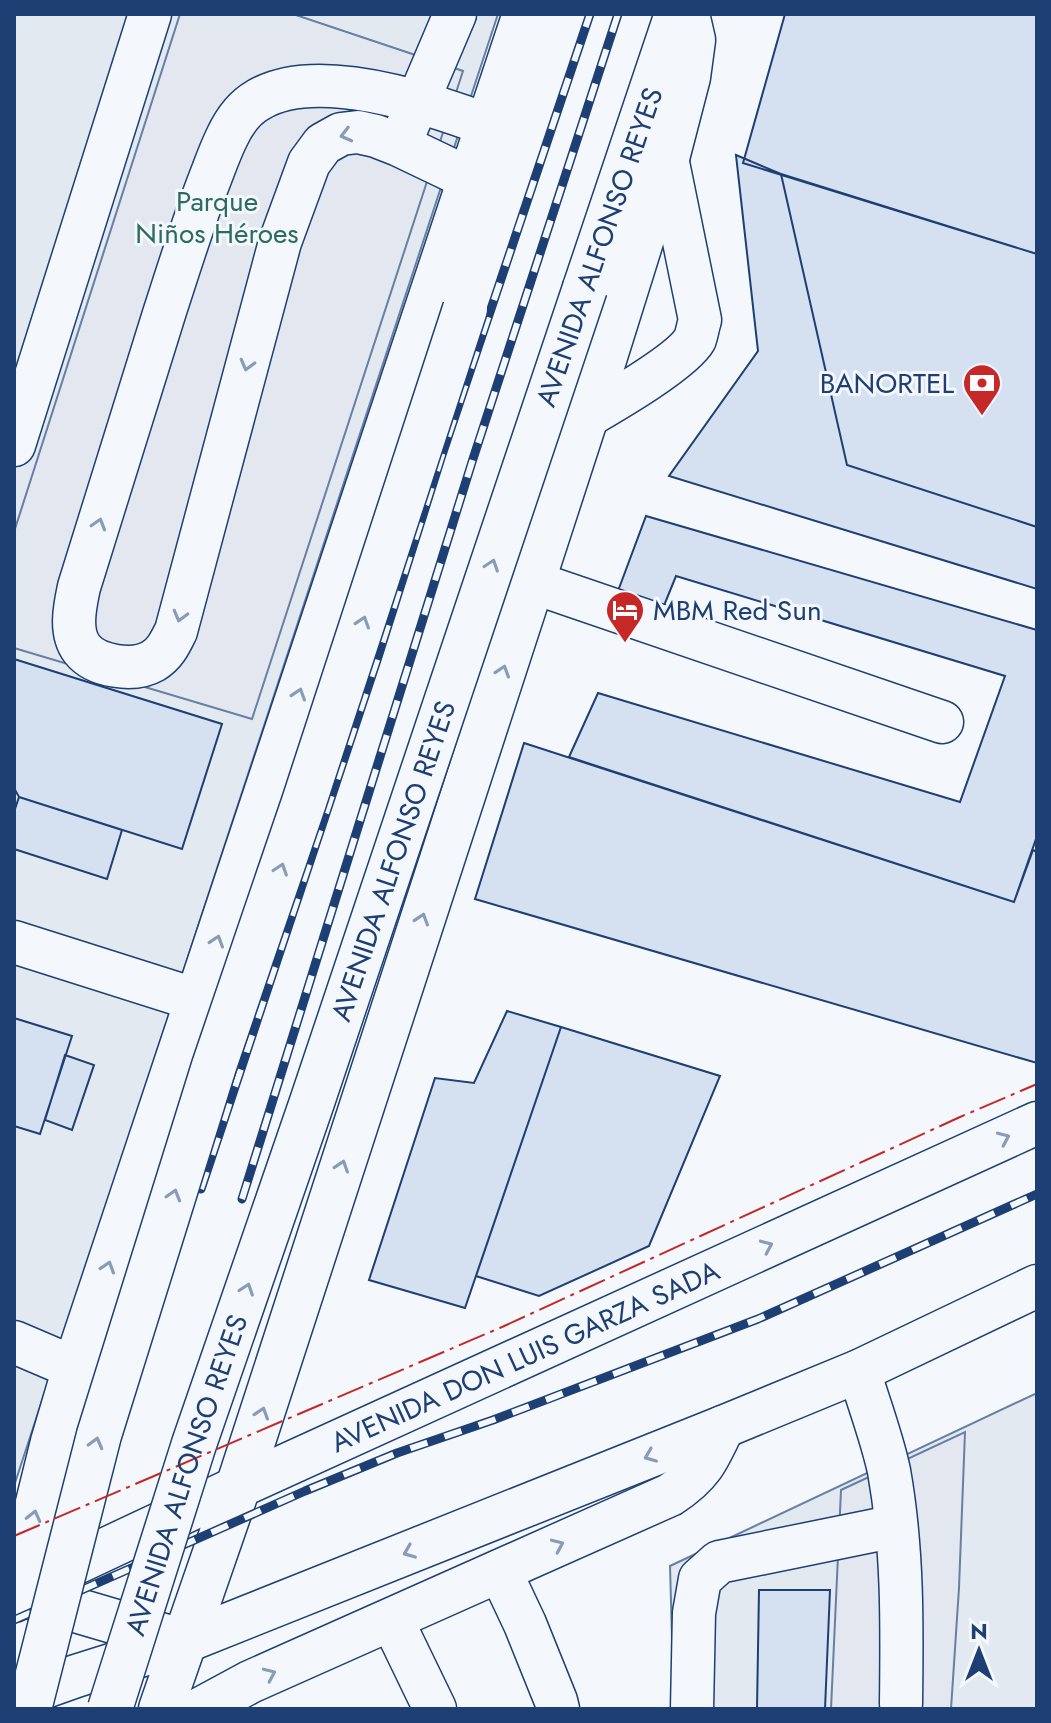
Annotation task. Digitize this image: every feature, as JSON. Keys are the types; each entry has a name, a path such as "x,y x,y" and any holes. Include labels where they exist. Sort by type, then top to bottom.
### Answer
{"highway":[{"path":"184,1642 15,1595 75,1368 525,14"},
{"path":"29,1709 99,1435 214,1066 564,14"},
{"name":"AVENIDA ALFONSO REYES","path":"110,1709 194,1444 677,14"},
{"path":"161,1709 238,1487 586,417 667,158 688,77 693,40 687,14"}],"street":[{"path":"14,445 150,14"},
{"path":"399,145 455,14"},
{"path":"470,179 376,136 358,132 341,134 323,144 309,163 280,242 176,631 166,649 151,662 134,667 95,660 81,648 76,634 74,614 79,587 193,223 227,137 240,114 258,99 286,89 316,85 418,102 487,125"},
{"path":"586,417 684,353 696,337 700,320 667,158"},
{"path":"532,582 942,722"},
{"path":"14,942 197,1000"},
{"name":"AVENIDA DON LUIS GARZA SADA","path":"15,1595 238,1487 1037,1123"},
{"path":"14,1698 184,1642 723,1427 859,1371 1037,1286"},
{"path":"14,1342 75,1368"},
{"path":"859,1371 888,1469 896,1526 903,1608 901,1704"},
{"path":"200,1709 250,1682 670,1495 688,1484 703,1468 723,1427"},
{"path":"692,1709 694,1613 700,1579 719,1562 896,1526"},
{"path":"500,1571 525,1624 558,1709"},
{"path":"392,1620 435,1709"}],"green space":[{"name":"Parque Niños Héroes","path":"14,14 498,14 14,1486"},
{"path":"1037,1393 1037,1709 674,1709 670,1566"}],"shaded area":[{"path":"180,14 293,14 463,71 252,719 14,648 14,532"},
{"path":"965,1432 951,1709 831,1709 841,1490"}],"building":[{"path":"785,14 1037,14 1037,254 743,163"},
{"path":"736,155 781,174 847,465 1037,527 1037,589 669,476 758,351"},
{"path":"781,174 1037,254 1037,527 847,465"},
{"path":"646,516 1037,630 1037,836 1014,902 569,757 598,693 960,802 1005,676 676,576 661,613 615,599"},
{"path":"14,659 222,724 182,849 19,797 14,788"},
{"path":"524,743 1014,902 1033,850 1037,852 1037,1063 475,899"},
{"path":"19,797 122,830 107,879 14,849 14,812"},
{"path":"507,1011 561,1027 465,1308 369,1280 435,1078 474,1083"},
{"path":"14,1018 72,1036 40,1134 14,1126"},
{"path":"561,1027 720,1076 649,1246 539,1296 476,1276"},
{"path":"65,1055 94,1065 72,1130 45,1120"},
{"path":"759,1590 830,1590 825,1709 757,1709"}],"railway":[{"path":"201,1189 590,14"},
{"path":"242,1199 472,462 618,14"},
{"path":"14,1620 397,1453 493,1420 758,1319 1037,1194"}],"power":[{"path":"14,1536 502,1327 1037,1084"}],"place":[{"name":"BANORTEL","path":"982,417"},
{"name":"MBM Red Sun","path":"625,644"}]}
